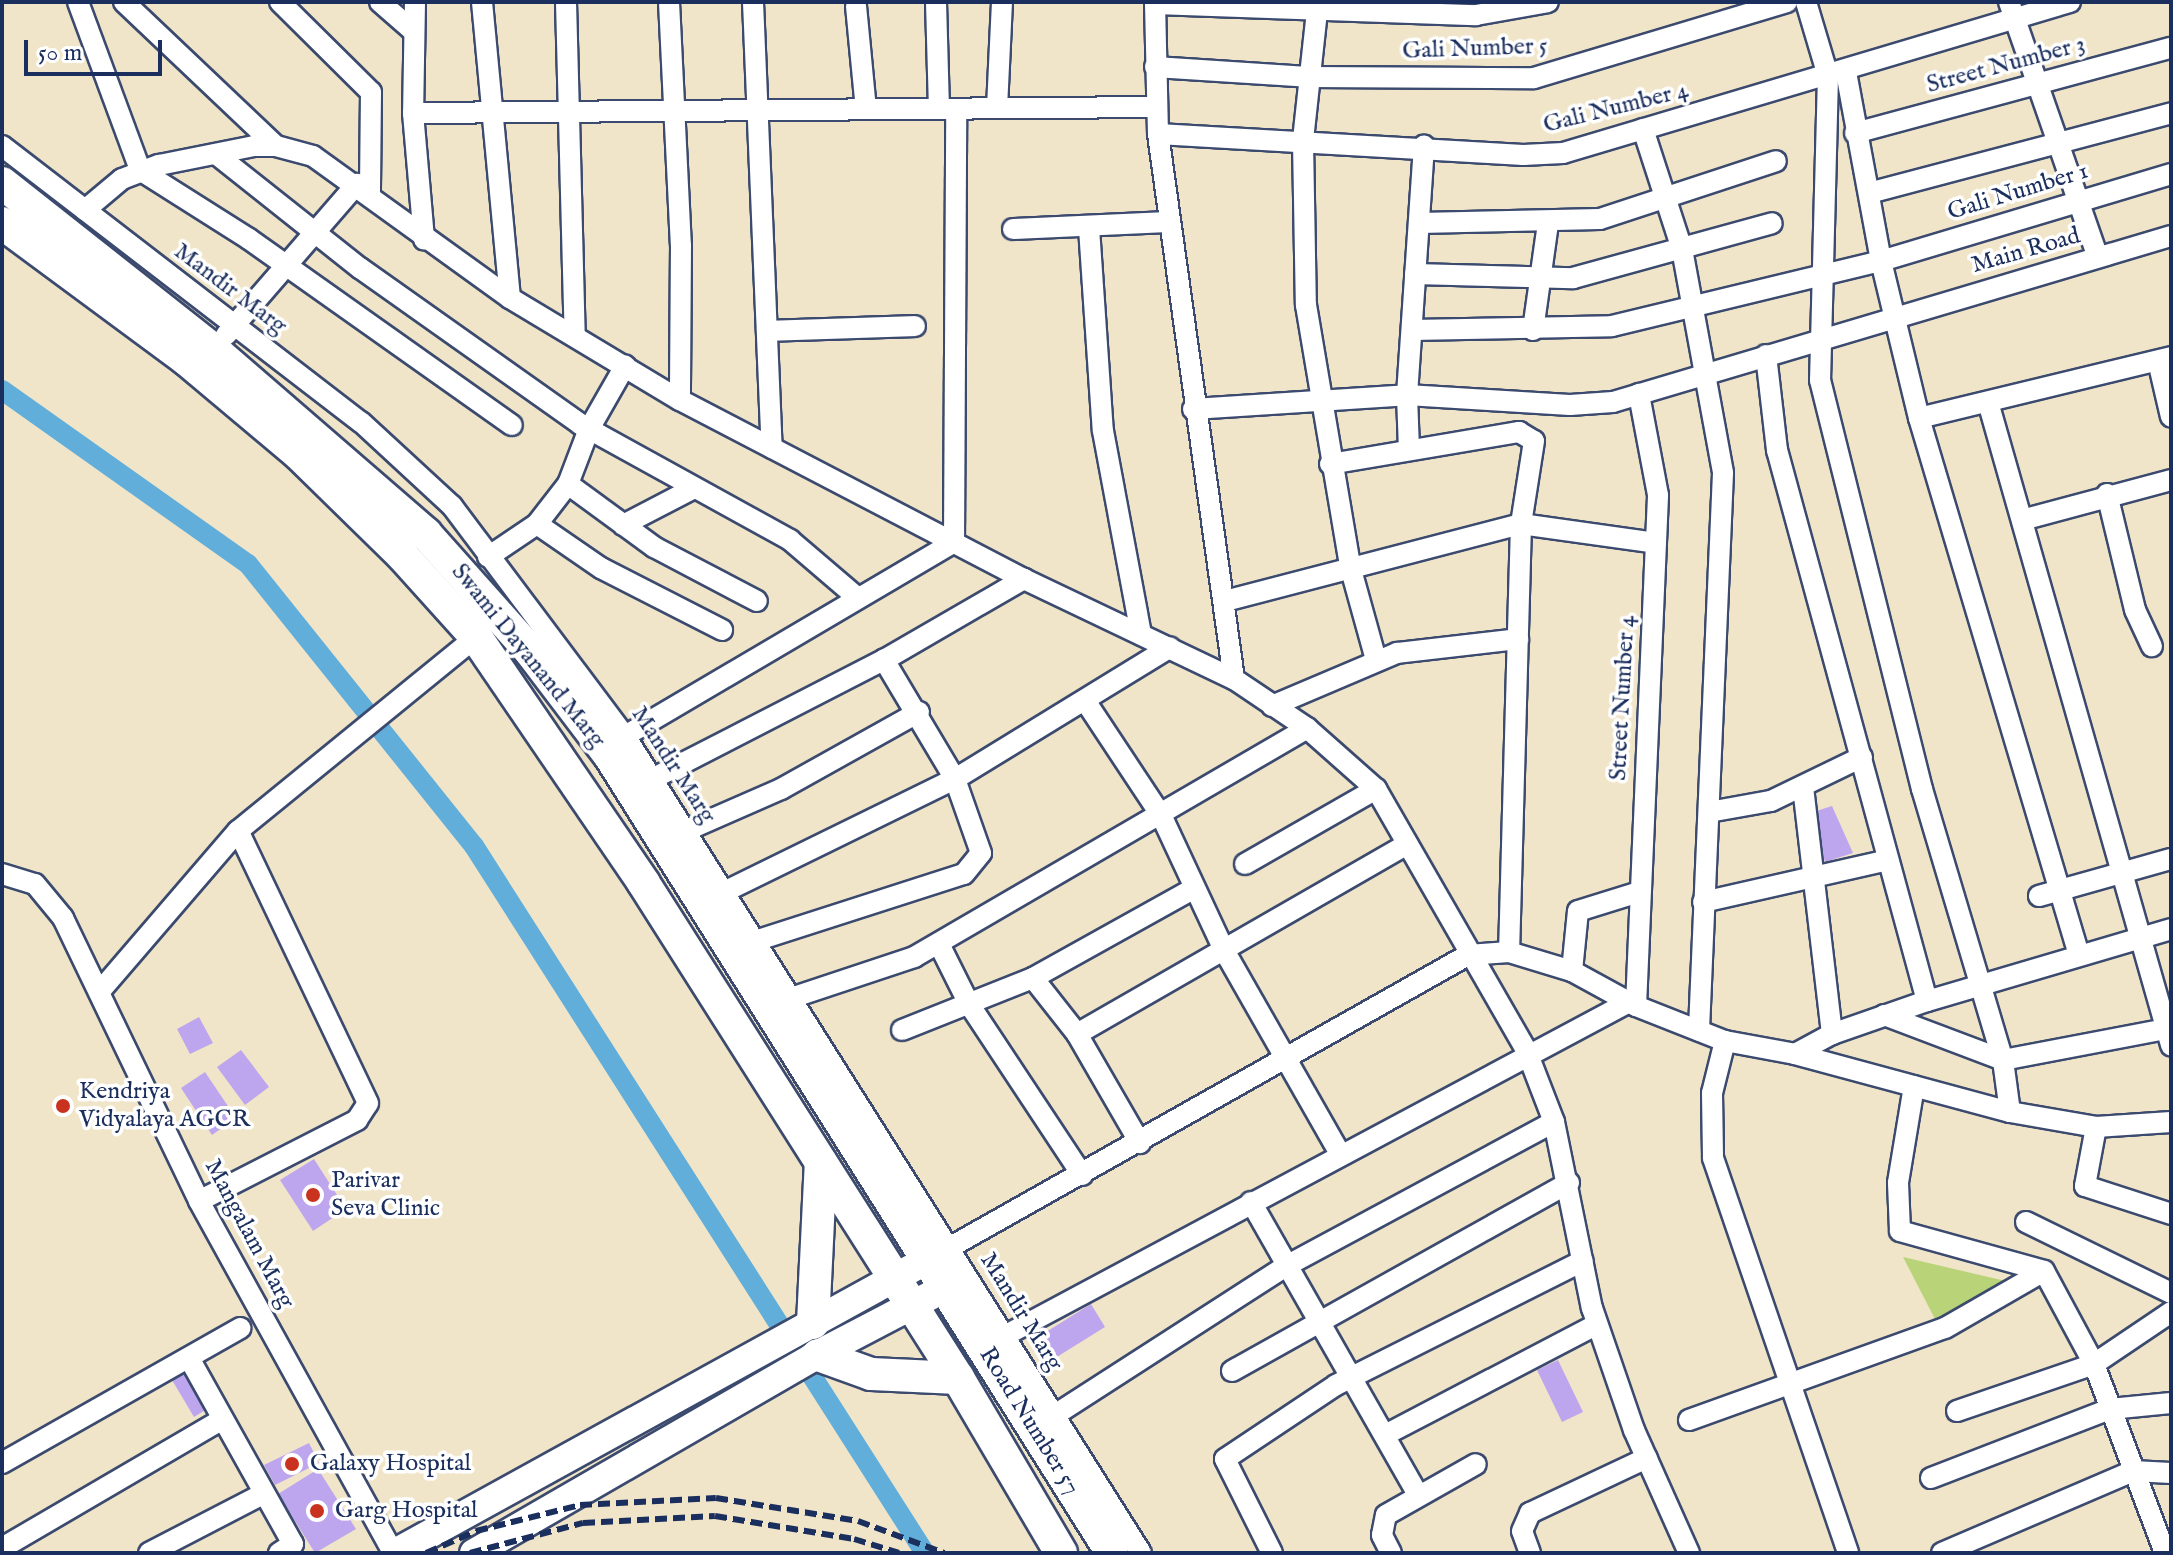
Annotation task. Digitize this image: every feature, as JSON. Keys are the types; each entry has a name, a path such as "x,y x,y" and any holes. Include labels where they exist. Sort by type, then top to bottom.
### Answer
{"main road":[{"name":"Swami Dayanand Marg","path":"2,183 224,338 426,534 531,652 610,756 938,1254 945,1288"},
{"name":"Swami Dayanand Marg","path":"2,223 186,359 298,453 403,556 476,637 643,882 912,1306"},
{"path":"813,1323 821,1162"},
{"path":"394,1553 676,1395 938,1254"},
{"path":"474,1553 717,1416 816,1356 945,1288"},
{"name":"Road Number 57","path":"945,1288 994,1342 1045,1421 1112,1553"},
{"name":"Road Number 57","path":"912,1306 1061,1553"},
{"path":"816,1356 871,1374 958,1378"}],"street":[{"path":"78,2 140,170 283,265 512,425"},
{"path":"124,2 276,146"},
{"path":"224,338 314,232 364,190 371,92 280,2"},
{"path":"380,2 412,30"},
{"path":"415,2 412,30 413,113 424,240"},
{"path":"482,2 510,298"},
{"path":"566,2 575,336"},
{"path":"669,2 677,111 680,400"},
{"path":"753,2 772,448"},
{"path":"936,2 948,109 954,542"},
{"path":"997,108 1002,2"},
{"path":"1234,679 1225,601 1193,409 1158,134 1155,3 1318,4 1476,15 1548,2"},
{"name":"Gali Number 5","path":"1155,67 1308,77 1534,78 1787,2"},
{"path":"1806,2 1837,74 1855,133 1881,261 1919,418 1959,538 2048,894 2079,955"},
{"name":"Gali Number 4","path":"1158,134 1424,146 1523,155 1563,153 1837,74 2012,10 2070,2"},
{"path":"1318,4 1303,141 1306,305 1318,401 1350,566 1376,660"},
{"path":"856,6 866,109"},
{"path":"2012,10 2098,257"},
{"name":"Street Number 3","path":"1855,133 2171,48"},
{"path":"1837,74 1819,339 1823,393 1874,609 1922,789 2003,1060 2010,1112"},
{"path":"413,113 569,115 677,111 1155,107"},
{"path":"1869,193 2171,113"},
{"path":"1643,129 1682,249 1707,374 1723,505 1699,1030"},
{"name":"Mandir Marg","path":"2,146 85,210 224,338 426,477 625,736 726,891 938,1254 994,1342"},
{"path":"85,210 140,170 216,154 276,146 313,156 364,190 424,240 510,298 680,400 1024,579 1234,679 1307,728 1376,789 1468,955 1527,1052 1554,1122 1597,1324 1647,1458 1689,1553"},
{"path":"1409,450 1407,395 1424,146"},
{"path":"216,154 314,232 589,429 790,540 858,598"},
{"path":"1419,223 1548,223 1600,219 1776,161"},
{"name":"Gali Number 1","path":"1412,330 1593,329 1693,310 1881,261 2171,174"},
{"path":"1013,229 1089,228 1169,222"},
{"path":"1533,330 1548,223"},
{"path":"1415,274 1594,275 1772,223"},
{"path":"1089,228 1103,431 1141,634"},
{"name":"Main Road","path":"1193,409 1407,395 1590,406 2171,236"},
{"path":"767,331 915,326"},
{"path":"1766,355 1777,450 1927,1001"},
{"path":"1919,418 2164,359 2171,417"},
{"path":"488,557 537,524 568,484 589,429 625,366"},
{"name":"Street Number 4","path":"1632,1004 1656,543 1655,464 1639,394"},
{"path":"1884,1015 2003,1060 2169,1034 2120,874 1988,402"},
{"path":"1330,464 1409,450 1529,435 1534,446 1521,524 1509,952"},
{"path":"2022,520 2107,494 2171,480"},
{"path":"568,484 654,547 757,601"},
{"path":"623,525 694,488"},
{"path":"2107,494 2135,610 2152,646"},
{"path":"537,524 601,568 722,630"},
{"path":"1225,601 1350,566 1521,524 1656,543"},
{"path":"625,736 954,542"},
{"path":"652,779 884,660 1024,579"},
{"path":"101,990 238,831 317,763 450,661 476,637"},
{"path":"1272,706 1376,660 1417,649 1518,639"},
{"path":"726,891 955,779 1086,702 1170,647"},
{"path":"755,941 964,874 981,853 955,779 919,712 884,660"},
{"path":"1086,702 1162,817 1225,952 1340,1154"},
{"path":"685,831 781,789 919,712"},
{"path":"791,998 878,971 939,944 1162,817 1307,728"},
{"path":"1709,812 1771,801 1862,757"},
{"path":"1803,787 1832,1034"},
{"path":"1245,864 1376,789"},
{"path":"199,1201 357,1120 368,1103 238,831"},
{"path":"1077,1034 1225,952 1407,844"},
{"path":"2048,894 2171,859"},
{"path":"1703,902 1888,860"},
{"name":"Mangalam Marg","path":"2,874 19,876 46,895 101,990 199,1201 394,1553"},
{"path":"902,1030 1033,978 1193,889"},
{"path":"1572,971 1578,911 1639,892"},
{"path":"1795,1054 1832,1034 1884,1015 2171,929"},
{"path":"939,944 969,1004 1082,1175"},
{"path":"938,1254 1140,1143 1468,955 1509,952 1572,971 1632,1004 1725,1041 1795,1054 2010,1112 2096,1127 2171,1122"},
{"path":"1033,978 1077,1034 1140,1143"},
{"path":"994,1342 1527,1052 1632,1004"},
{"path":"1725,1041 1712,1093 1713,1158 1848,1553"},
{"path":"1914,1086 1898,1183 1900,1231 2044,1271 2094,1364 2133,1471 2163,1533 2165,1553"},
{"path":"1141,1553 1045,1421 1288,1265 1554,1122"},
{"path":"2096,1127 2085,1186 2171,1214"},
{"path":"1232,1371 1569,1183"},
{"path":"1251,1202 1418,1495"},
{"path":"2026,1222 2171,1293"},
{"path":"1272,1553 1225,1459 1353,1377 1583,1261"},
{"path":"1689,1420 1791,1386 1945,1328 2044,1271"},
{"path":"1957,1411 2094,1364 2171,1312"},
{"path":"1385,1435 1597,1324"},
{"path":"2,1463 241,1328"},
{"path":"189,1358 293,1544 279,1553"},
{"path":"1931,1478 2110,1409 2171,1403"},
{"path":"2,1548 221,1420"},
{"path":"1530,1553 1522,1531 1530,1513 1647,1458"},
{"path":"1391,1553 1382,1522 1418,1495 1476,1464"},
{"path":"1942,1553 1967,1548 2133,1471 2171,1473"},
{"path":"149,1553 263,1494"}],"green space":[{"path":"1903,1257 2014,1283 1935,1319"}],"building":[{"path":"1832,806 1853,853 1825,862 1810,813"},
{"path":"199,1017 213,1043 190,1054 177,1029"},
{"path":"241,1050 269,1087 245,1105 217,1067"},
{"path":"205,1072 236,1118 212,1135 181,1088"},
{"name":"Parivar Seva Clinic","path":"314,1159 346,1209 313,1231 280,1180"},
{"path":"1091,1304 1105,1327 1052,1360 1038,1337"},
{"path":"1558,1360 1583,1412 1562,1422 1537,1370"},
{"path":"186,1364 212,1406 194,1417 169,1375"},
{"name":"Galaxy Hospital","path":"309,1443 319,1463 275,1485 264,1465"},
{"name":"Garg Hospital","path":"318,1469 356,1529 315,1553 278,1494"}],"waterway":[{"path":"2,390 248,564 474,846 925,1553"}],"railway":[{"path":"426,1553 476,1531 580,1505 716,1498 858,1521 944,1553"},
{"path":"470,1553 583,1523 715,1516 854,1539 899,1553"}],"place":[{"name":"Kendriya Vidyalaya AGCR","path":"63,1106"},
{"name":"Parivar Seva Clinic","path":"313,1195"},
{"name":"Galaxy Hospital","path":"292,1464"},
{"name":"Garg Hospital","path":"317,1511"}]}
